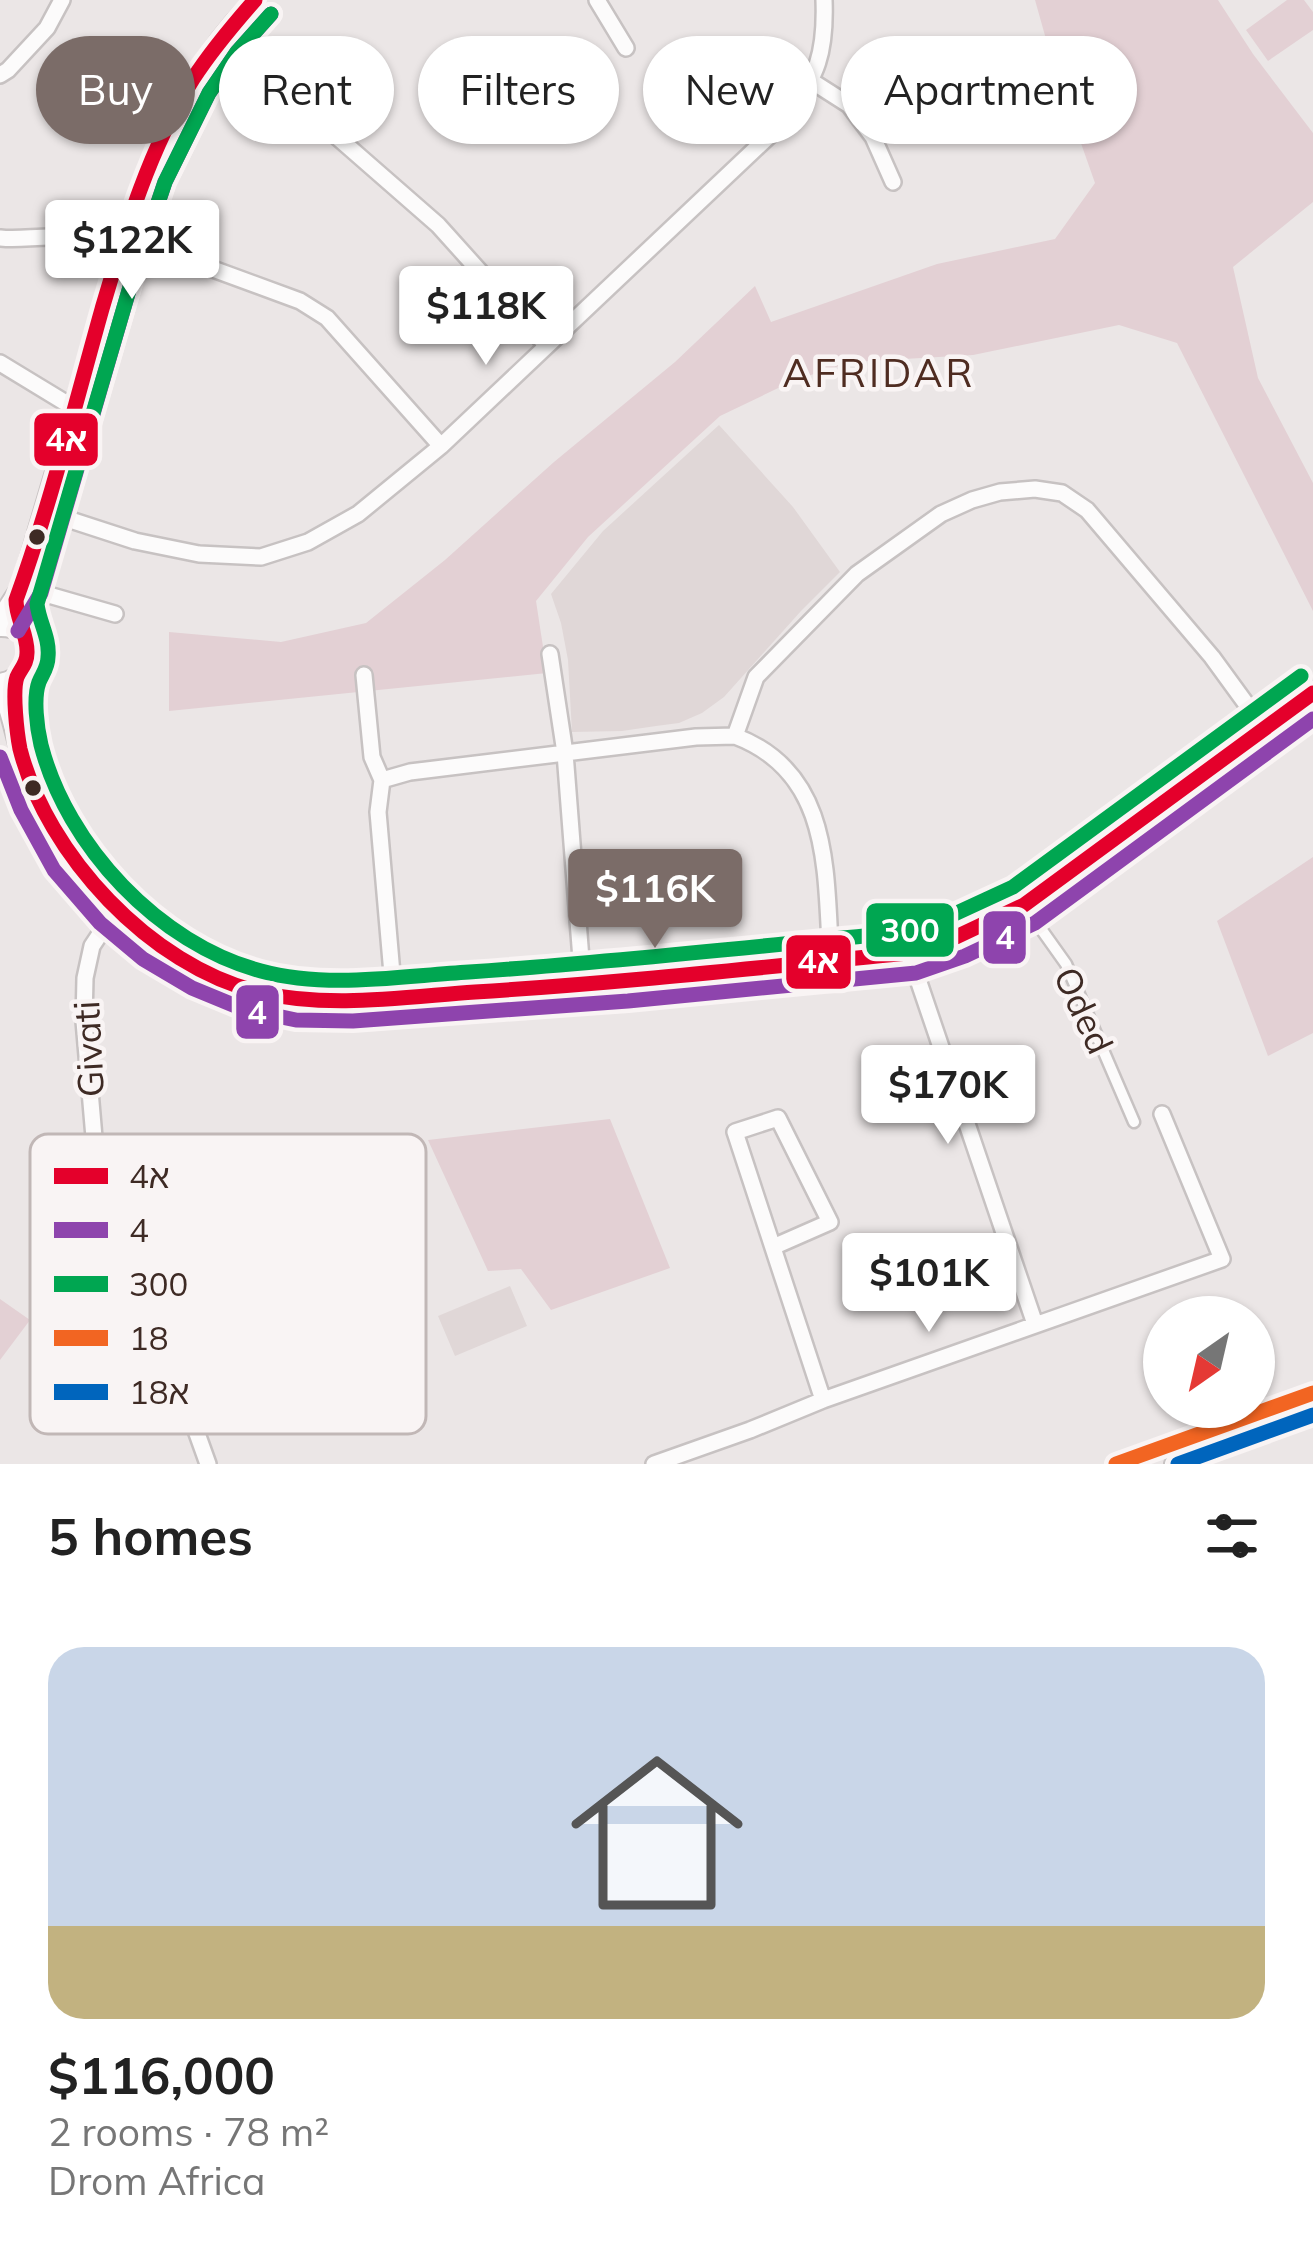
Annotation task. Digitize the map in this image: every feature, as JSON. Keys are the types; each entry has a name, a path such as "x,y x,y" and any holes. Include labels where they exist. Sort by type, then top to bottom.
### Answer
{"street":[{"path":"0,75 47,28 62,0"},
{"path":"255,0 213,49 166,127 121,242 6,625 28,644 30,653 25,670 6,683 19,745 44,809 79,868 116,910 164,947 250,990 297,999 366,1000 583,986 909,953 1024,905 1313,693"},
{"path":"597,0 626,48"},
{"path":"817,65 825,37 824,0"},
{"path":"213,49 335,135 437,225 546,345"},
{"path":"817,85 849,105 873,137 893,182"},
{"path":"43,512 135,541 200,554 261,557 308,542 358,514 441,446 760,144"},
{"path":"0,238 121,242 300,301 327,318 441,446"},
{"path":"0,363 74,408"},
{"path":"736,736 756,677 857,574 940,514 1000,492 1035,489 1062,493 1087,510 1212,657 1263,727"},
{"path":"19,590 116,614"},
{"path":"550,654 565,753 583,986"},
{"path":"364,675 372,758 382,780 377,812 394,997"},
{"path":"382,780 410,772 696,737 736,736 759,745 798,781 809,802 824,861 831,961"},
{"name":"Oded","path":"1024,905 1066,964 1134,1122"},
{"name":"Givati","path":"93,1134 85,979 92,946 116,910"},
{"path":"909,953 1035,1324"},
{"path":"654,1464 1222,1259 1162,1114"},
{"path":"773,1247 830,1222 778,1118 735,1132 823,1400"},
{"path":"1116,1464 1313,1393"},
{"path":"1174,1464 1313,1413"},
{"name":"Givati","path":"197,1434 208,1464"}],"shaded area":[{"path":"1035,0 1218,0 1313,133 1313,202 1233,267 1258,378 1313,483 1313,611 1177,343 1119,325 973,355 852,362 795,380 720,416 588,537 536,601 547,673 169,711 169,632 281,642 366,623 675,362 755,286 771,322 937,264 1055,239 1095,183 1081,144 1137,144 1137,36 1045,36"},
{"path":"1287,0 1304,0 1313,12 1313,30 1268,61 1246,30"},
{"path":"719,425 793,507 840,572 724,697 702,713 679,723 572,732 568,660 551,594 603,531"},
{"path":"1313,857 1313,1033 1268,1056 1217,921"},
{"path":"610,1119 670,1268 551,1310 521,1269 488,1271 428,1140"},
{"path":"510,1286 527,1326 455,1356 438,1316"},
{"path":"0,1299 30,1320 0,1360"}],"transit line":[{"name":"4א","path":"255,0 193,79 151,162 120,250 16,600 27,653 16,683 16,723 34,789 79,866 143,932 179,958 258,992 339,1001 584,984 909,953 1024,905 1313,693"},
{"name":"4","path":"18,631 41,593 165,182 209,93 271,14"},
{"name":"300","path":"271,14 209,93 165,182 37,604 48,650 37,689 37,722 54,783 95,854 122,886 187,939 261,971 338,980 578,964 905,932 1013,887 1301,676"},
{"name":"4","path":"0,757 21,810 54,870 100,923 143,959 192,988 243,1009 296,1020 353,1021 916,973 1035,923 1313,719"},
{"name":"18","path":"1116,1464 1313,1393"},
{"name":"18א","path":"1178,1464 1313,1415"}],"district":[{"name":"AFRIDAR","path":"879,372"}]}
